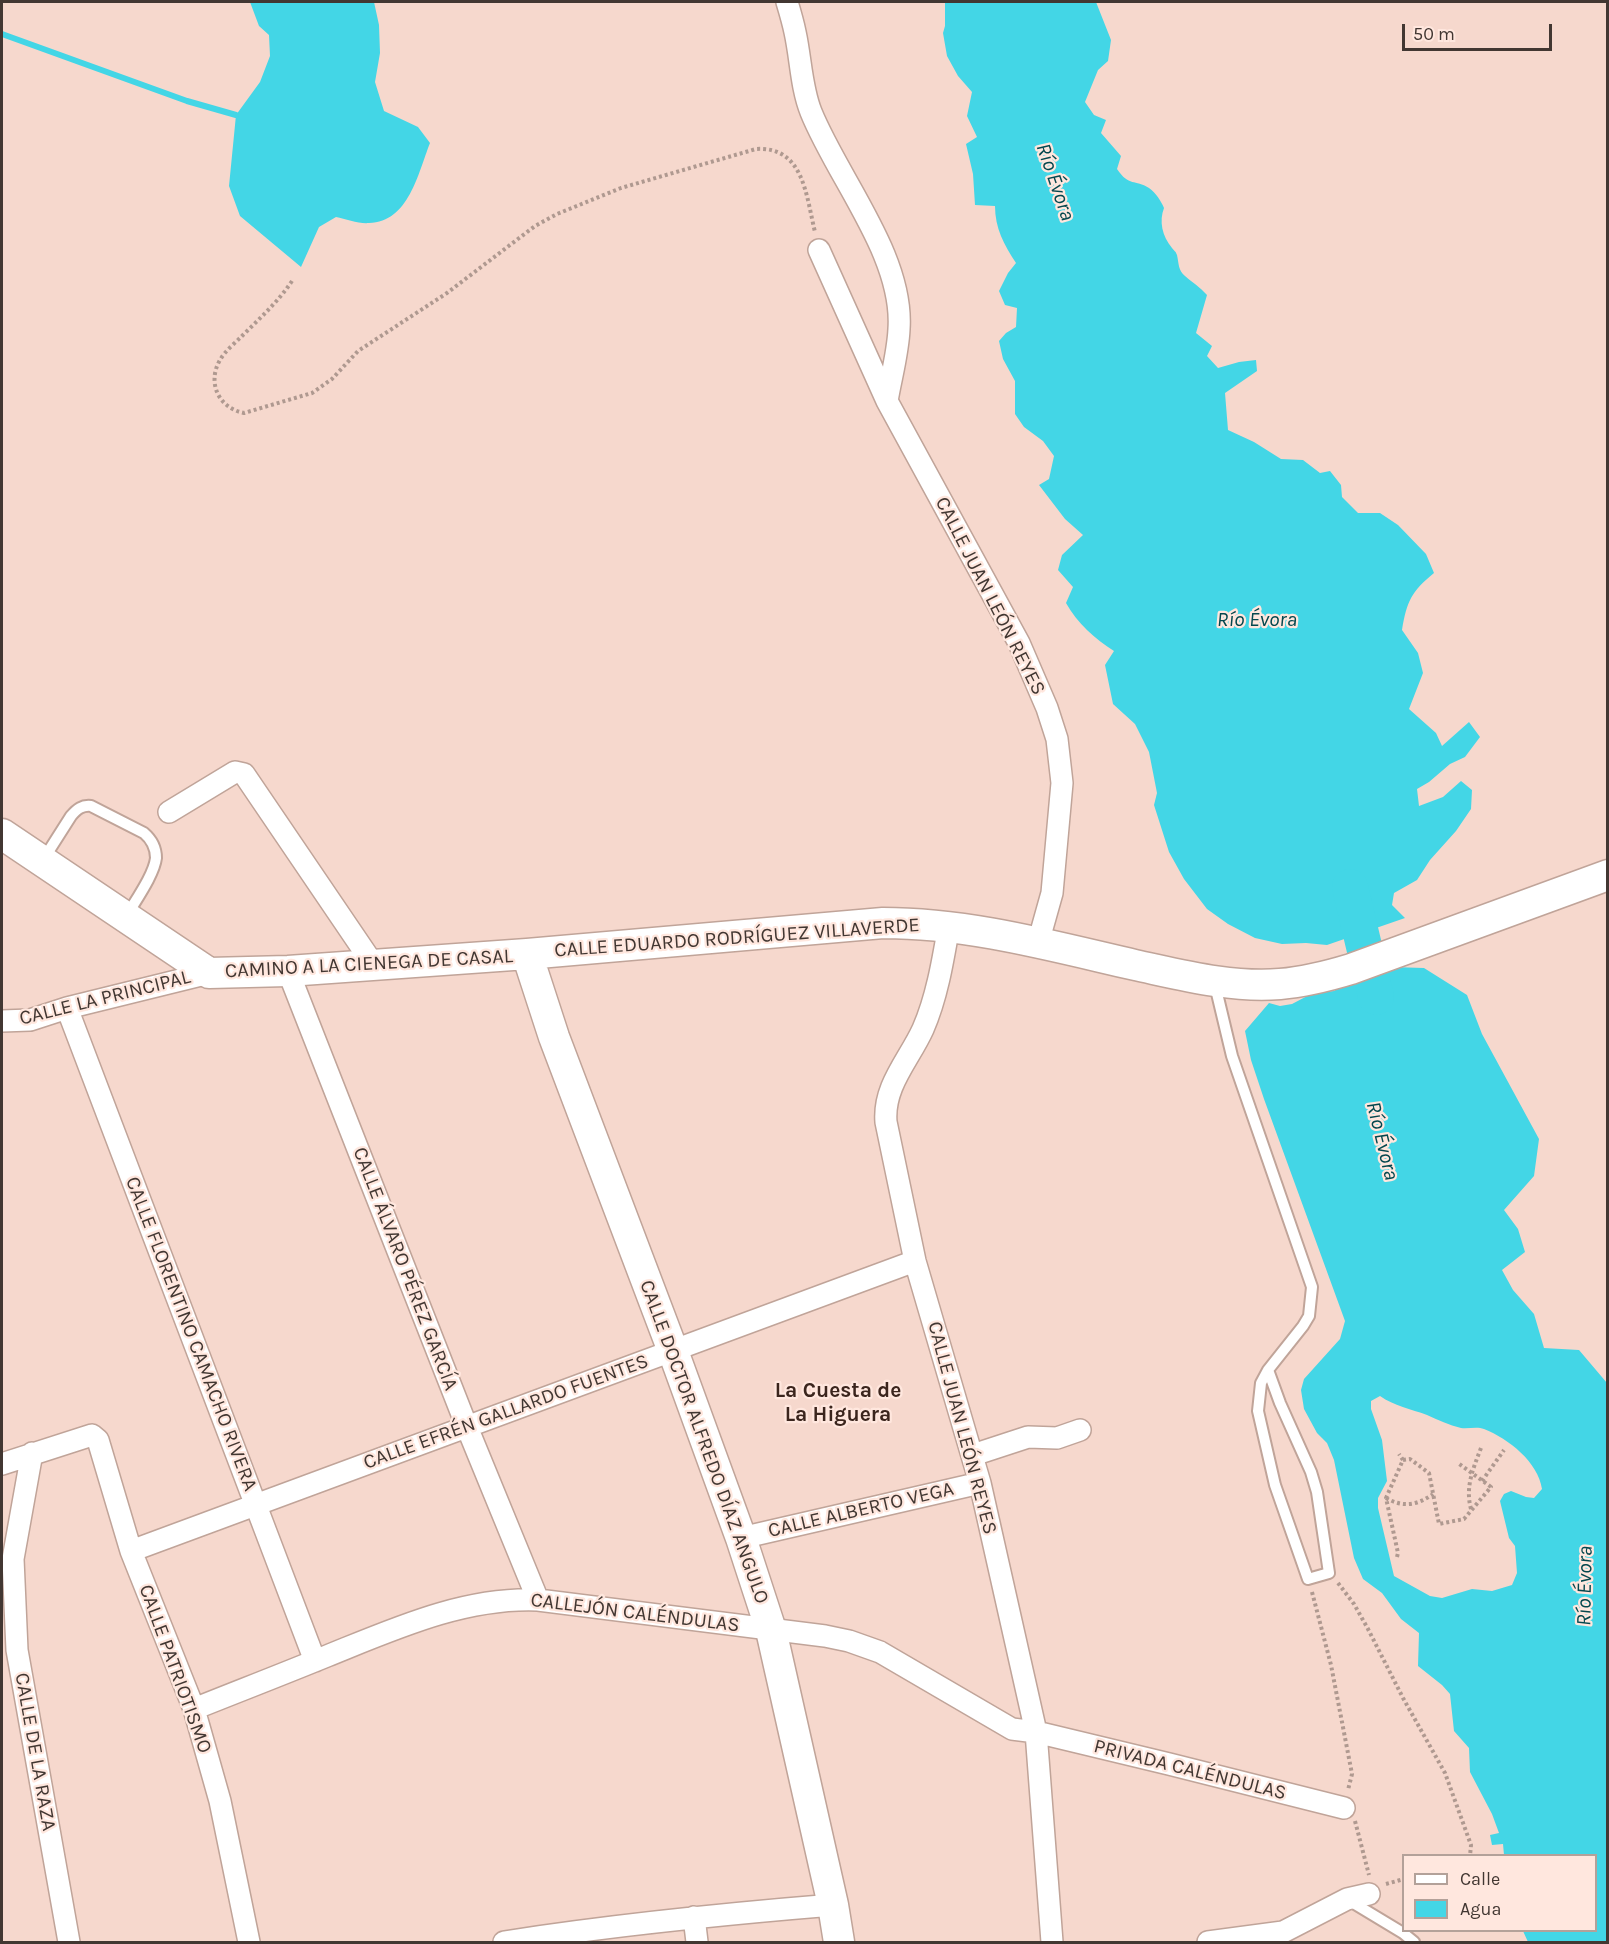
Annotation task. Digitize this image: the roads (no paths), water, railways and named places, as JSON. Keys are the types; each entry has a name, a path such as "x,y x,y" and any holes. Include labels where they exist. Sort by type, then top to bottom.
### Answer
{"street":[{"path":"787,2 795,31 802,79 810,111 843,178 882,247 896,291 899,328 887,401"},
{"name":"CALLE JUAN LEÓN REYES","path":"819,250 887,401 1018,643 1047,708 1056,739 1062,783 1060,827 1052,893 1038,943"},
{"path":"169,812 235,772 244,774 374,964"},
{"name":"CAMINO A LA CIENEGA DE CASAL","path":"2,834 209,973 288,971 527,954"},
{"name":"CALLE EDUARDO RODRÍGUEZ VILLAVERDE","path":"527,954 883,923 919,923 949,926 1038,943 1215,981 1253,985 1280,984 1321,978 1608,875"},
{"name":"CALLE JUAN LEÓN REYES","path":"949,926 930,1011 923,1029 895,1079 885,1110 886,1122 915,1261 980,1483 1036,1732 1052,1942"},
{"name":"CALLE DOCTOR ALFREDO DÍAZ ANGULO","path":"527,954 554,1037 673,1350 741,1538 771,1630 833,1905 839,1942"},
{"name":"CALLE ÁLVARO PÉREZ GARCÍA","path":"288,971 467,1427 538,1600"},
{"name":"CALLE LA PRINCIPAL","path":"2,1021 30,1020 67,1008 209,973"},
{"name":"CALLE FLORENTINO CAMACHO RIVERA","path":"67,1008 315,1661"},
{"name":"CALLE EFRÉN GALLARDO FUENTES","path":"131,1551 915,1261"},
{"path":"973,1455 1028,1437 1056,1438 1080,1430"},
{"name":"CALLE PATRIOTISMO","path":"32,1453 93,1436 98,1440 131,1551 194,1709 220,1801 249,1942"},
{"path":"2,1464 32,1453"},
{"name":"CALLE DE LA RAZA","path":"32,1453 13,1559 17,1650 69,1942"},
{"name":"CALLE ALBERTO VEGA","path":"741,1538 980,1483"},
{"path":"2,1583 13,1559"},
{"name":"CALLEJÓN CALÉNDULAS","path":"194,1709 411,1622 516,1599 825,1636 849,1641 880,1652 1012,1729 1036,1732"},
{"name":"PRIVADA CALÉNDULAS","path":"1036,1732 1346,1802"},
{"path":"1208,1942 1285,1937 1369,1886"},
{"path":"514,1942 561,1933 694,1917 833,1905"},
{"path":"694,1917 697,1942"}],"lane":[{"path":"42,860 71,816 76,810 85,806 91,806 144,832 151,839 156,857 153,869 126,917"},
{"path":"1215,981 1232,1056 1312,1287 1309,1316 1304,1326 1268,1370 1261,1383 1258,1396 1260,1425 1275,1485 1308,1579 1329,1573 1317,1492 1311,1472 1268,1370"},
{"path":"1347,1899 1402,1931"}],"water":[{"path":"250,2 374,2 379,25 380,53 375,82 384,111 418,127 430,143 410,194 394,214 383,221 369,223 336,217 319,227 301,267 240,216 229,186 236,115 260,82 270,56 269,35 259,26"},
{"name":"Río Évora","path":"945,2 1096,2 1111,40 1108,61 1098,70 1085,102 1094,115 1106,120 1101,133 1121,156 1117,169 1121,175 1129,181 1149,188 1160,200 1164,208 1162,223 1164,233 1176,253 1179,267 1185,276 1207,295 1196,333 1212,346 1207,356 1218,368 1256,360 1257,371 1225,393 1228,430 1254,442 1281,459 1303,460 1320,473 1330,471 1341,485 1342,497 1358,513 1380,513 1398,525 1426,554 1434,573 1411,598 1402,630 1418,653 1423,673 1409,709 1436,733 1442,746 1469,722 1480,737 1465,757 1450,764 1417,789 1419,806 1443,797 1461,781 1472,790 1471,809 1417,880 1394,893 1392,905 1405,918 1327,945 1282,944 1255,938 1228,924 1207,909 1184,879 1169,852 1154,805 1157,793 1149,752 1135,724 1113,704 1105,665 1114,651 1087,630 1066,603 1073,587 1058,570 1062,555 1083,535 1065,519 1039,485 1049,479 1054,456 1043,441 1024,427 1015,414 1015,381 1003,359 999,341 1016,327 1017,308 1005,305 999,291 1016,263 1001,236 995,206 975,205 973,174 966,144 977,137 967,116 972,92 958,76 947,56 943,33"},
{"name":"Río Évora","path":"1392,967 1424,968 1467,995 1482,1034 1539,1139 1534,1176 1504,1210 1518,1229 1525,1252 1502,1270 1513,1290 1534,1314 1544,1348 1579,1350 1607,1383 1607,1942 1528,1942 1523,1932 1597,1932 1597,1854 1504,1854 1503,1844 1492,1845 1490,1835 1499,1833 1492,1814 1470,1772 1469,1748 1454,1731 1450,1694 1418,1666 1419,1633 1401,1619 1382,1593 1363,1579 1354,1558 1334,1460 1327,1443 1317,1433 1304,1409 1301,1390 1304,1379 1340,1339 1345,1321 1264,1099 1251,1060 1245,1031 1269,1003 1280,1006 1292,1004 1313,993 1334,991 1346,981","holes":["1380,1396 1397,1405 1457,1427 1481,1428 1494,1433 1521,1453 1535,1470 1542,1489 1534,1498 1511,1491 1504,1494 1500,1501 1509,1538 1515,1546 1517,1573 1512,1585 1492,1591 1472,1589 1442,1598 1430,1596 1394,1576 1378,1508 1378,1498 1387,1481 1382,1440 1371,1409 1371,1401"]}],"waterway":[{"path":"2,34 187,101 236,115"},
{"name":"Río Évora","path":"1350,887 1376,997"}],"district":[{"name":"La Cuesta de La Higuera","path":"838,1403"}]}
